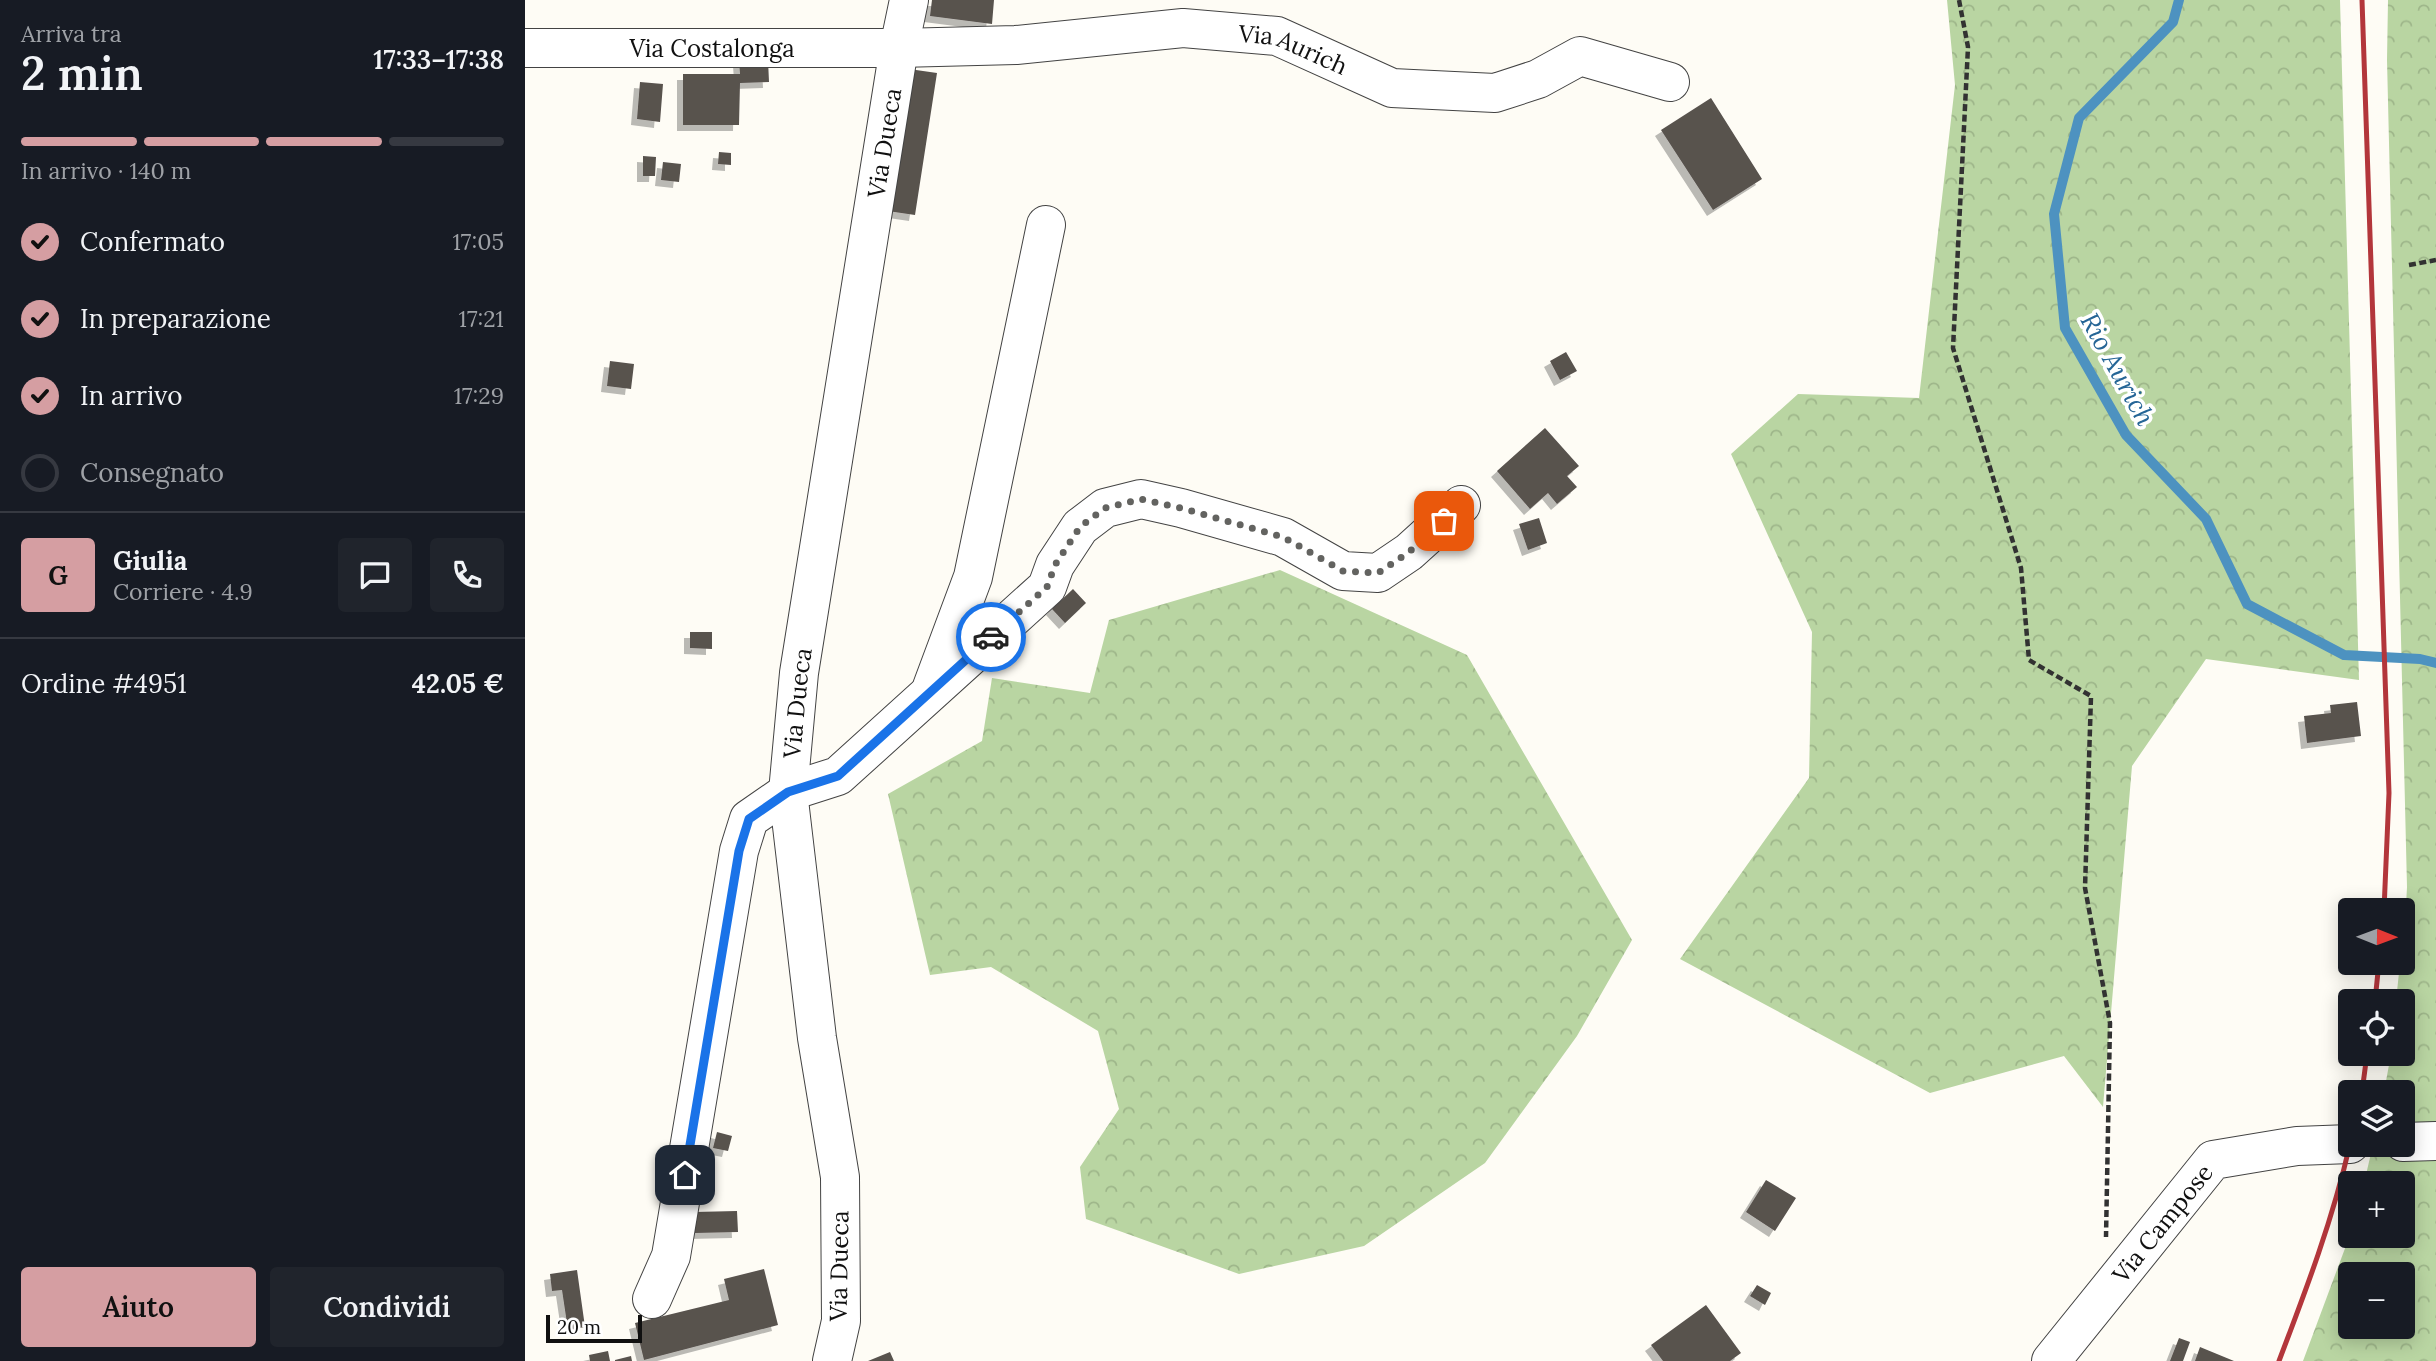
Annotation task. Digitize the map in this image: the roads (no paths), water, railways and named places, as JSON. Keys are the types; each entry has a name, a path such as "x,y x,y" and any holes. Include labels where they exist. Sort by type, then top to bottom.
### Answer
{"street":[{"name":"Via Dueca","path":"832,1361 841,1321 839,1177 817,1038 788,792 799,673 899,48 909,0"},
{"name":"Via Aurich","path":"899,48 1016,45 1183,28 1276,36 1392,88 1495,93 1538,79 1580,56 1670,82"},
{"name":"Via Costalonga","path":"525,48 899,48"},
{"path":"930,692 973,577 1047,225"},
{"path":"652,1298 671,1256 739,851 749,819 788,792 838,776 1047,587 1055,565 1080,527 1105,508 1141,499 1181,508 1283,537 1343,571 1378,573 1409,552 1461,505"},
{"path":"2415,1142 2436,1141"},
{"name":"Via Campose","path":"2051,1361 2213,1160 2297,1146 2338,1144"}],"waterway":[{"name":"Rio Aurich","path":"2179,0 2173,22 2079,118 2054,214 2065,328 2126,435 2206,519 2247,604 2344,655 2420,659 2436,663"}],"railway":[{"path":"2362,0 2389,793 2385,898"},
{"path":"2376,989 2378,975"},
{"path":"2364,1080 2365,1066"},
{"path":"2279,1361 2327,1227 2347,1157"}]}
